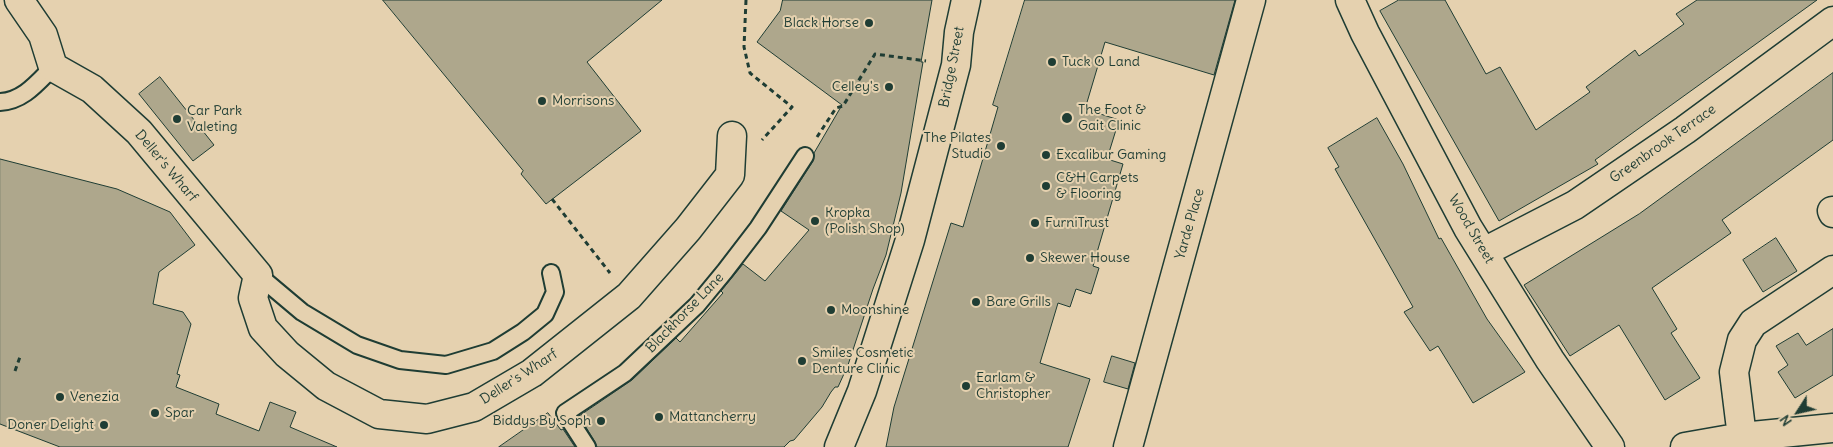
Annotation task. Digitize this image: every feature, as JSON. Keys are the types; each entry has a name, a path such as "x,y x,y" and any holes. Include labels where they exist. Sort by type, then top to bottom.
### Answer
{"street":[{"path":"19,0 43,34 53,67"},
{"name":"Bridge Street","path":"839,447 862,391 910,240 956,65 959,32 966,0"},
{"name":"Yarde Place","path":"1128,447 1251,0"},
{"name":"Wood Street","path":"1350,0 1468,228 1550,360 1610,447"},
{"name":"Greenbrook Terrace","path":"1484,252 1575,205 1686,130 1833,21"},
{"name":"Deller's Wharf","path":"53,67 92,89 139,132 258,276 253,298 263,328 287,354 326,386 379,414 427,419 474,407 532,372 629,296 688,229 730,175 732,136"},
{"path":"1742,437 1734,372 1742,340 1753,323 1833,270"},
{"path":"1685,447 1742,437 1777,440 1833,428"}],"lane":[{"path":"0,102 10,102 26,94 53,67"},
{"name":"Blackhorse Lane","path":"587,447 565,413 625,373 697,304 758,228 805,156"},
{"path":"258,276 302,312 357,345 400,360 446,365 493,351 523,332 545,314 555,292 551,273"}],"path":[{"path":"746,0 744,47 750,73 792,107 761,141"},
{"path":"805,156 836,108 843,106 875,54 956,65"},
{"path":"552,199 585,244 629,296"},
{"path":"15,371 21,354"}],"building":[{"name":"Morrisons","path":"383,0 662,0 587,62 641,131 546,204 521,174 523,171"},
{"path":"783,0 932,0 901,193 886,255 848,365 838,387 835,387 822,407 794,440 784,447 597,447 579,416 632,380 676,338 680,342 723,293 721,291 743,264 765,281 809,230 781,211 813,161 814,153 842,105 757,42 780,11"},
{"path":"1025,0 1235,0 1214,75 1105,42 1085,109 1119,120 1107,159 1123,164 1093,266 1099,268 1091,294 1076,289 1070,307 1058,303 1040,363 1090,379 1068,447 886,447 894,407 951,223 963,227 998,107 993,105"},
{"path":"1399,0 1445,0 1486,74 1500,67 1536,130 1590,92 1586,87 1635,50 1639,56 1684,24 1676,14 1697,0 1817,0 1595,160 1598,164 1499,221 1380,11"},
{"path":"1833,73 1833,140 1722,220 1731,233 1652,288 1677,329 1671,333 1700,378 1665,400 1619,325 1570,356 1524,285 1639,214"},
{"name":"Car Park Valeting","path":"160,77 214,145 193,161 139,94"},
{"path":"1377,118 1403,164 1439,239 1441,238 1487,319 1525,372 1473,403 1438,346 1430,351 1404,312 1413,307 1335,169 1339,167 1328,148"},
{"path":"0,159 117,189 170,212 195,245 159,272 153,304 183,312 191,324 177,374 180,375 176,387 219,404 216,414 259,431 270,402 296,412 290,427 337,447 60,447 0,424"},
{"path":"1776,238 1797,271 1763,292 1743,260"},
{"path":"1833,329 1833,375 1795,398 1778,372 1788,365 1776,346 1798,333 1806,345"},
{"path":"1112,356 1135,363 1128,389 1104,382"},
{"path":"548,413 561,430 563,429 575,447 499,447"}],"place":[{"name":"Black Horse","path":"869,23"},
{"name":"Tuck O Land","path":"1052,62"},
{"name":"Celley's","path":"889,87"},
{"name":"Morrisons","path":"542,101"},
{"name":"The Foot & Gait Clinic","path":"1067,118"},
{"name":"Car Park Valeting","path":"177,119"},
{"name":"The Pilates Studio","path":"1001,146"},
{"name":"Excalibur Gaming","path":"1046,155"},
{"name":"C&H Carpets & Flooring","path":"1046,186"},
{"name":"Kropka (Polish Shop)","path":"815,221"},
{"name":"FurniTrust","path":"1035,223"},
{"name":"Skewer House","path":"1030,258"},
{"name":"Bare Grills","path":"976,302"},
{"name":"Moonshine","path":"831,310"},
{"name":"Smiles Cosmetic Denture Clinic","path":"802,361"},
{"name":"Earlam & Christopher","path":"966,386"},
{"name":"Venezia","path":"60,397"},
{"name":"Spar","path":"155,413"},
{"name":"Mattancherry","path":"659,417"},
{"name":"Biddys By Soph","path":"601,421"},
{"name":"Doner Delight","path":"104,425"}]}
